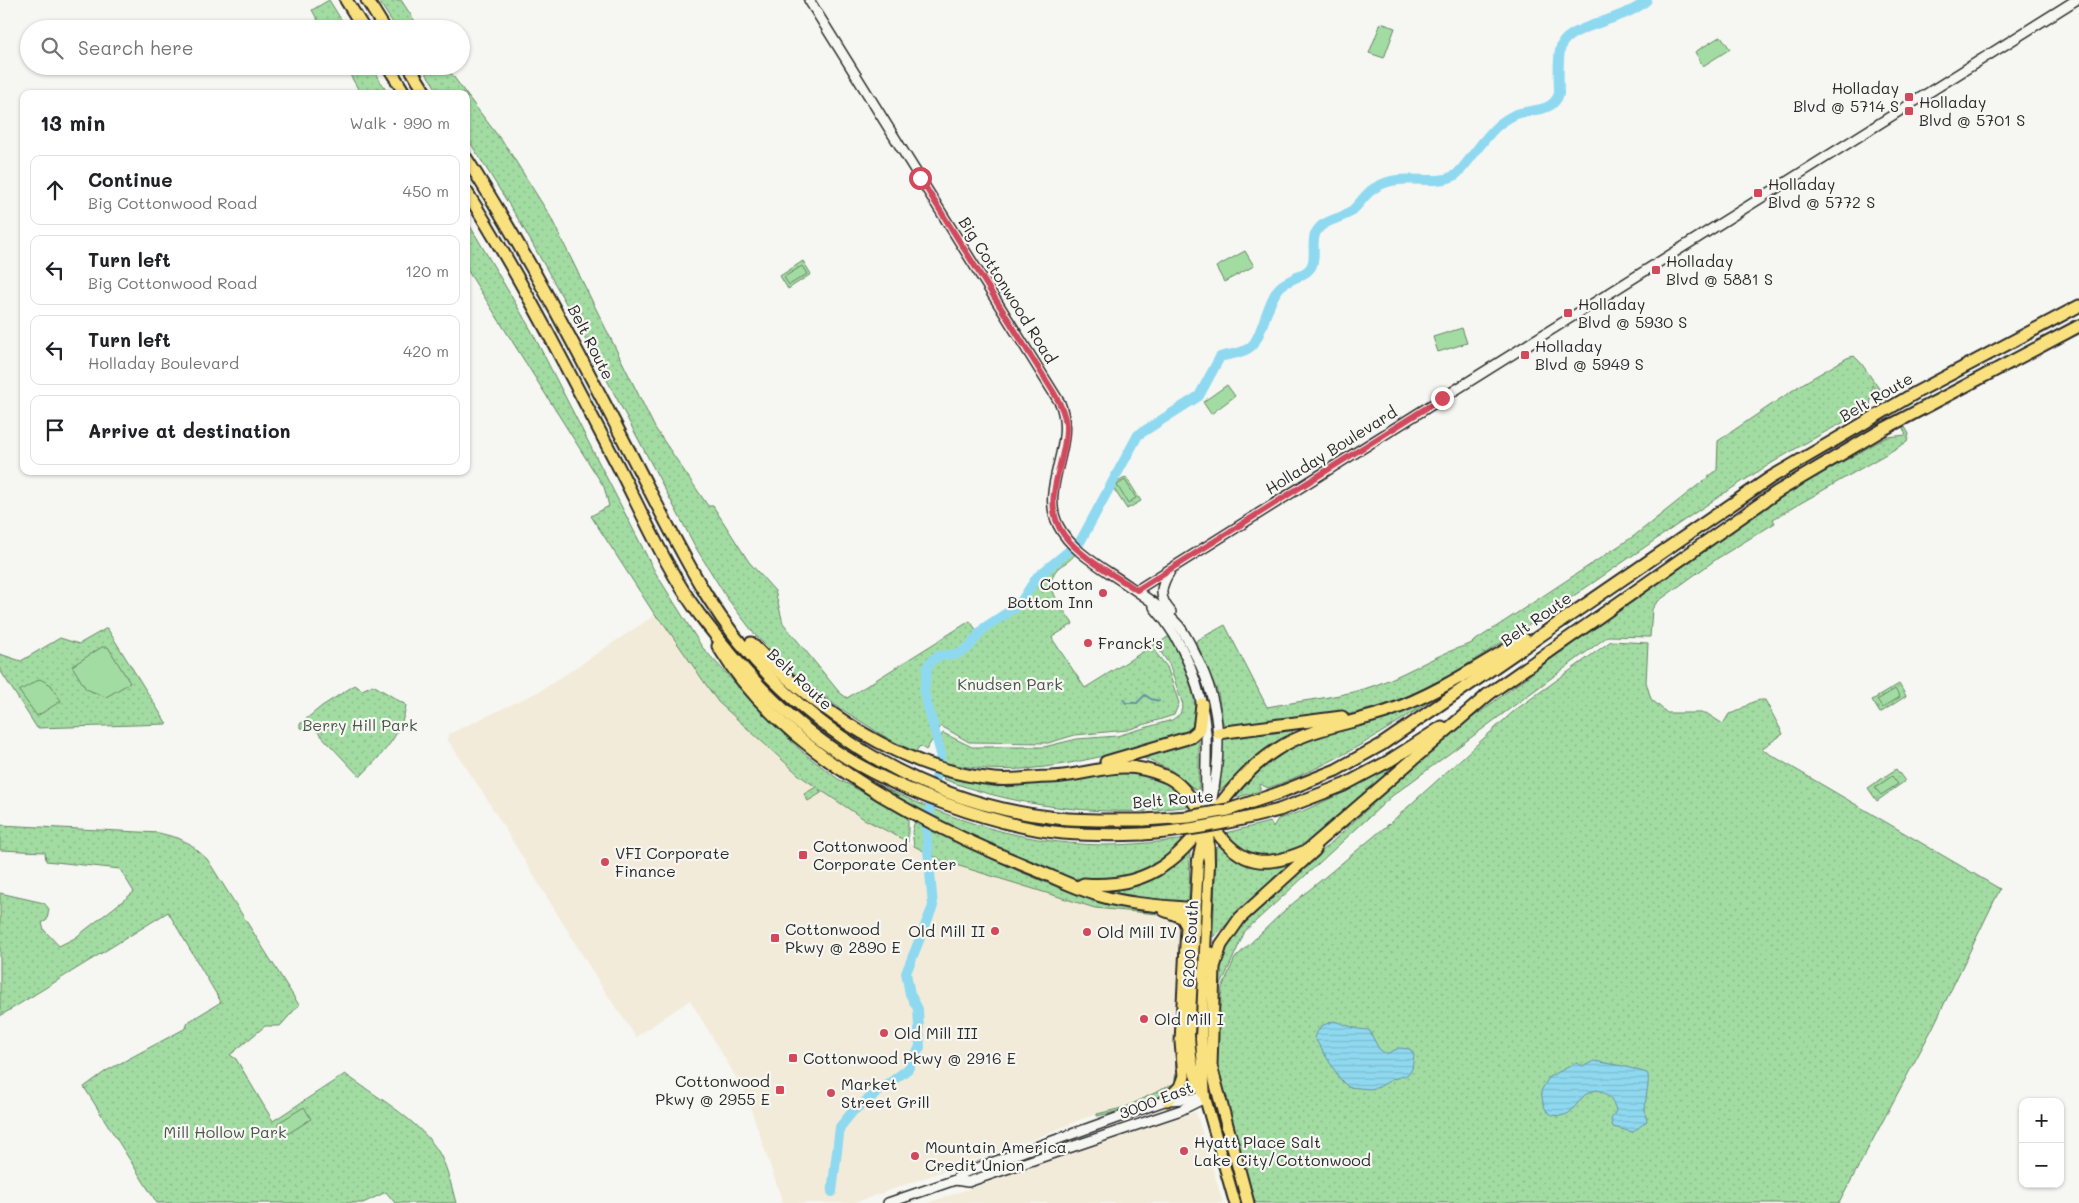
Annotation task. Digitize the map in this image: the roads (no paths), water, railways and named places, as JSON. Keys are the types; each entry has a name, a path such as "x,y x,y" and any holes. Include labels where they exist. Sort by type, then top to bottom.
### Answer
{"highway":[{"path":"346,0 358,20"},
{"path":"367,0 379,20"},
{"path":"393,75 403,90"},
{"path":"414,75 423,90"},
{"name":"Belt Route","path":"470,165 547,292 681,550 708,597 741,644 780,686 834,733 895,777 1010,810 1057,818 1144,820 1188,817 1228,810 1276,794 1336,770 1381,745 1438,707 1589,601 1770,478 1917,392 2079,306"},
{"name":"Belt Route","path":"470,198 531,299 669,563 698,612 771,698 833,750 895,777 951,806 1007,822 1060,832 1104,835 1187,831 1231,823 1280,810 1344,785 1389,761 1490,693 1777,492 1882,430 2079,326"},
{"path":"681,550 746,638 788,679 843,721 907,756 962,774 995,779 1056,776 1110,766 1130,766 1147,769 1168,777 1185,790 1224,842 1238,854 1251,860 1277,862 1308,850 1346,819"},
{"path":"1078,887 1084,884 1122,883 1150,875 1171,862 1240,781 1276,750 1320,729 1386,712 1459,677 1589,601"},
{"path":"698,612 726,659 761,701 829,762 886,798 988,850 1100,896 1150,905 1195,909"},
{"path":"1248,1203 1215,1084 1210,1048 1216,959 1226,936 1240,918 1346,819 1490,693"},
{"path":"1056,776 1191,738 1199,730 1202,704"},
{"path":"1218,733 1386,712"},
{"path":"1150,905 1182,917 1187,926 1182,1042 1184,1076 1180,1087 1167,1100"},
{"path":"1203,974 1216,942 1228,926 1240,918"}],"main road":[{"name":"Big Cottonwood Road","path":"809,0 1060,403 1065,417 1066,432 1053,506 1060,528 1082,552 1140,593"},
{"name":"Holladay Boulevard","path":"1140,593 1171,569 2076,0"},
{"path":"1171,569 1163,582 1162,600 1180,628"},
{"name":"6200 South","path":"1140,593 1161,608 1180,628 1208,679 1215,702 1218,733 1216,780 1198,860 1190,1054 1195,1081 1205,1098"},
{"name":"6200 South","path":"1140,593 1178,641 1197,683 1202,704 1206,734 1204,789 1208,820 1209,863 1201,1032 1205,1098 1235,1203"},
{"path":"1167,1100 1180,1093 1186,1086 1190,1054"},
{"name":"3000 East","path":"888,1203 955,1180 964,1173 1167,1100 1205,1098"},
{"name":"3000 East","path":"955,1180 968,1182 1181,1110 1205,1098"}],"water":[{"path":"1334,1021 1358,1029 1369,1030 1379,1049 1386,1054 1399,1048 1410,1049 1414,1055 1412,1069 1407,1075 1393,1079 1379,1087 1370,1089 1348,1087 1340,1079 1314,1037 1321,1026"},
{"path":"1594,1061 1623,1066 1647,1073 1645,1115 1647,1121 1633,1132 1613,1127 1611,1119 1616,1111 1613,1103 1605,1093 1597,1090 1585,1095 1569,1113 1558,1116 1548,1113 1545,1108 1541,1091 1549,1077 1576,1063 1584,1066"}],"waterway":[{"path":"1080,542 1138,435 1199,396 1220,357 1242,352 1253,344 1279,288 1310,269 1314,256 1314,237 1319,228 1325,223 1349,213 1373,189 1384,183 1405,179 1436,180 1454,176 1488,135 1501,123 1514,115 1546,108 1556,100 1559,94 1560,48 1567,37 1627,13 1647,0"},
{"path":"832,1192 840,1127 853,1111 908,1069 920,1047 918,1009 910,994 906,973 933,906 926,828 941,754 924,692 928,665 937,656 957,654 968,648 984,628 1019,605 1037,577 1070,550"},
{"path":"1123,699 1126,703 1137,703 1145,695 1159,701"}],"place":[{"name":"Holladay Blvd @ 5714 S","path":"1909,97"},
{"name":"Holladay Blvd @ 5701 S","path":"1909,111"},
{"name":"Holladay Blvd @ 5772 S","path":"1758,193"},
{"name":"Holladay Blvd @ 5881 S","path":"1656,270"},
{"name":"Holladay Blvd @ 5930 S","path":"1568,313"},
{"name":"Holladay Blvd @ 5949 S","path":"1525,355"},
{"name":"Cotton Bottom Inn","path":"1103,593"},
{"name":"Franck's","path":"1088,643"},
{"name":"Cottonwood Corporate Center","path":"803,855"},
{"name":"VFI Corporate Finance","path":"605,862"},
{"name":"Old Mill II","path":"995,931"},
{"name":"Old Mill IV","path":"1087,932"},
{"name":"Cottonwood Pkwy @ 2890 E","path":"775,938"},
{"name":"Old Mill I","path":"1144,1019"},
{"name":"Old Mill III","path":"884,1033"},
{"name":"Cottonwood Pkwy @ 2916 E","path":"793,1058"},
{"name":"Cottonwood Pkwy @ 2955 E","path":"780,1090"},
{"name":"Market Street Grill","path":"831,1093"},
{"name":"Hyatt Place Salt Lake City/Cottonwood","path":"1184,1151"},
{"name":"Mountain America Credit Union","path":"915,1156"}],"park label":[{"name":"Knudsen Park","path":"1010,684"},
{"name":"Berry Hill Park","path":"360,725"},
{"name":"Mill Hollow Park","path":"225,1132"}]}
